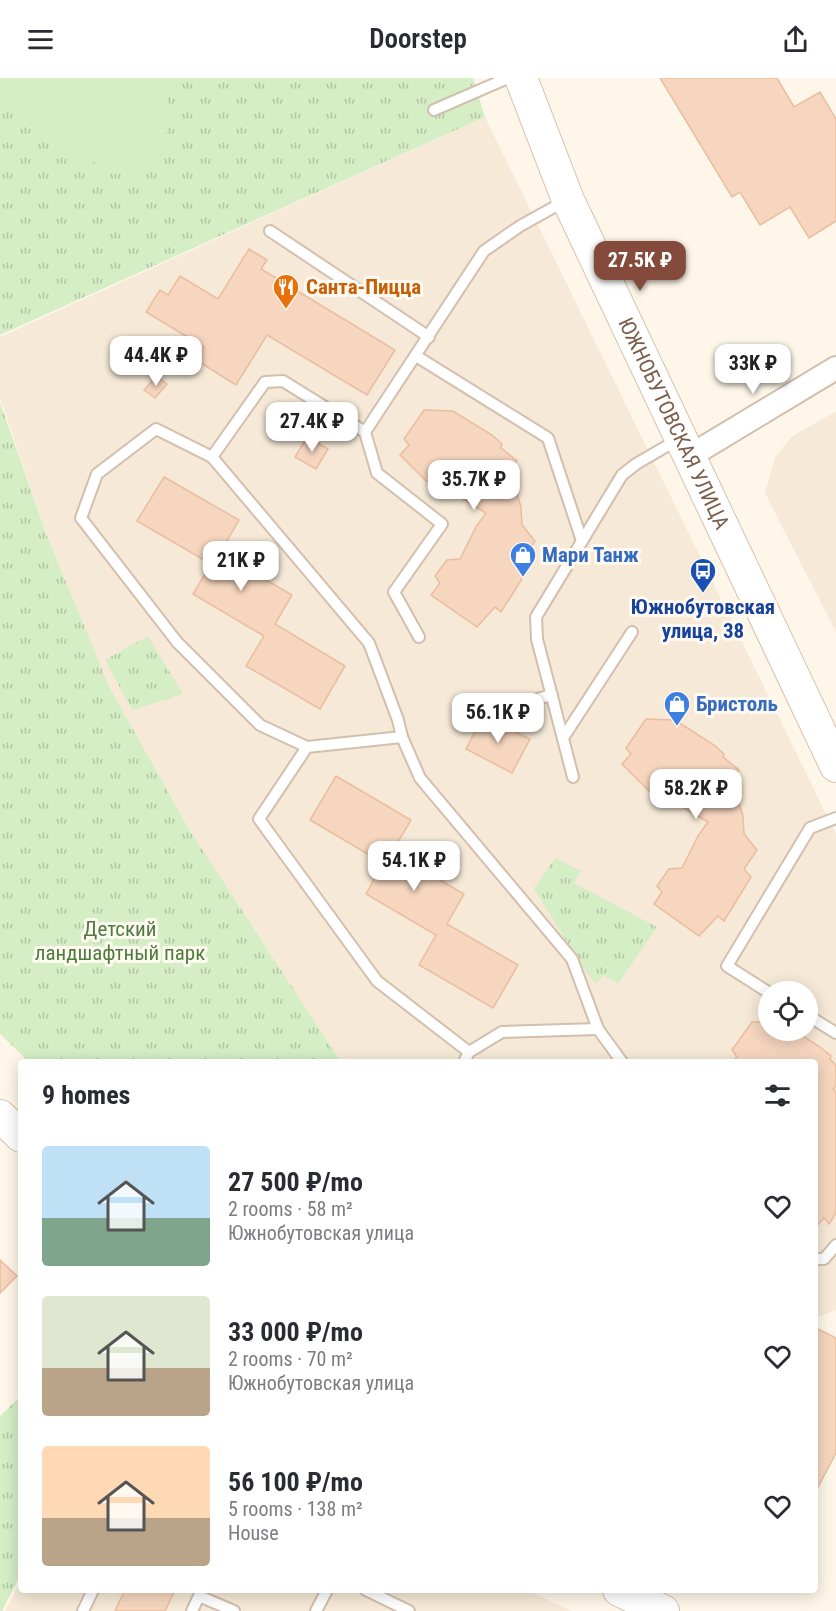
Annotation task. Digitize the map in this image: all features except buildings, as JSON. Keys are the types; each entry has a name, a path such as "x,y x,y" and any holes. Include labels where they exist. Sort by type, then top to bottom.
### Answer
{"street":[{"name":"ЮЖНОБУТОВСКАЯ УЛИЦА","path":"521,78 568,200 836,766"},
{"path":"686,447 836,368"},
{"path":"0,1116 18,1133"},
{"path":"624,1593 663,1611"}],"lane":[{"path":"434,110 508,78"},
{"path":"365,432 484,251 520,226 568,200"},
{"path":"270,231 429,337"},
{"path":"416,356 548,438 582,541"},
{"path":"212,458 265,382 283,381 365,432 377,473 442,524 394,592 419,637"},
{"path":"402,736 307,747 260,725 185,650 81,518 97,474 156,429 212,458 369,643 402,736 420,778 572,959 598,1029 619,1059"},
{"path":"573,777 537,639 536,617 622,475 636,464 686,447"},
{"path":"563,738 632,632"},
{"path":"493,711 552,695"},
{"path":"307,747 259,819 377,981 467,1057 502,1032 598,1029"},
{"path":"758,986 727,966 810,828 836,818"},
{"path":"818,1022 836,1033"},
{"path":"818,1259 824,1259 836,1245"},
{"path":"83,1611 92,1593"},
{"path":"316,1611 325,1593"},
{"path":"372,1593 409,1611"},
{"path":"192,1611 199,1596 234,1611"}],"shaded area":[{"path":"485,117 836,834 836,1310 818,1317 818,1059 339,1059 189,829 110,688 47,536 0,398 0,337"},
{"path":"836,411 836,632 765,493 775,458 791,437"},
{"path":"18,1586 18,1593 533,1593 572,1611 5,1611"}],"green space":[{"path":"0,78 473,78 485,117 0,335"},
{"path":"0,78 147,78 165,88 173,121 146,168 114,174 0,106"},
{"name":"Детский ландшафтный парк","path":"0,402 47,536 110,688 189,829 339,1059 26,1059 0,1034"},
{"path":"148,636 183,694 132,710 105,660"},
{"path":"555,858 581,871 574,883 657,927 618,984 604,975 596,984 585,971 534,889"},
{"path":"18,1399 18,1580 2,1611 0,1611 0,1416"}],"place":[{"name":"Санта-Пицца","path":"286,310"},
{"name":"Мари Танж","path":"523,578"},
{"name":"Южнобутовская улица, 38","path":"703,594"},
{"name":"Бристоль","path":"677,727"}]}
